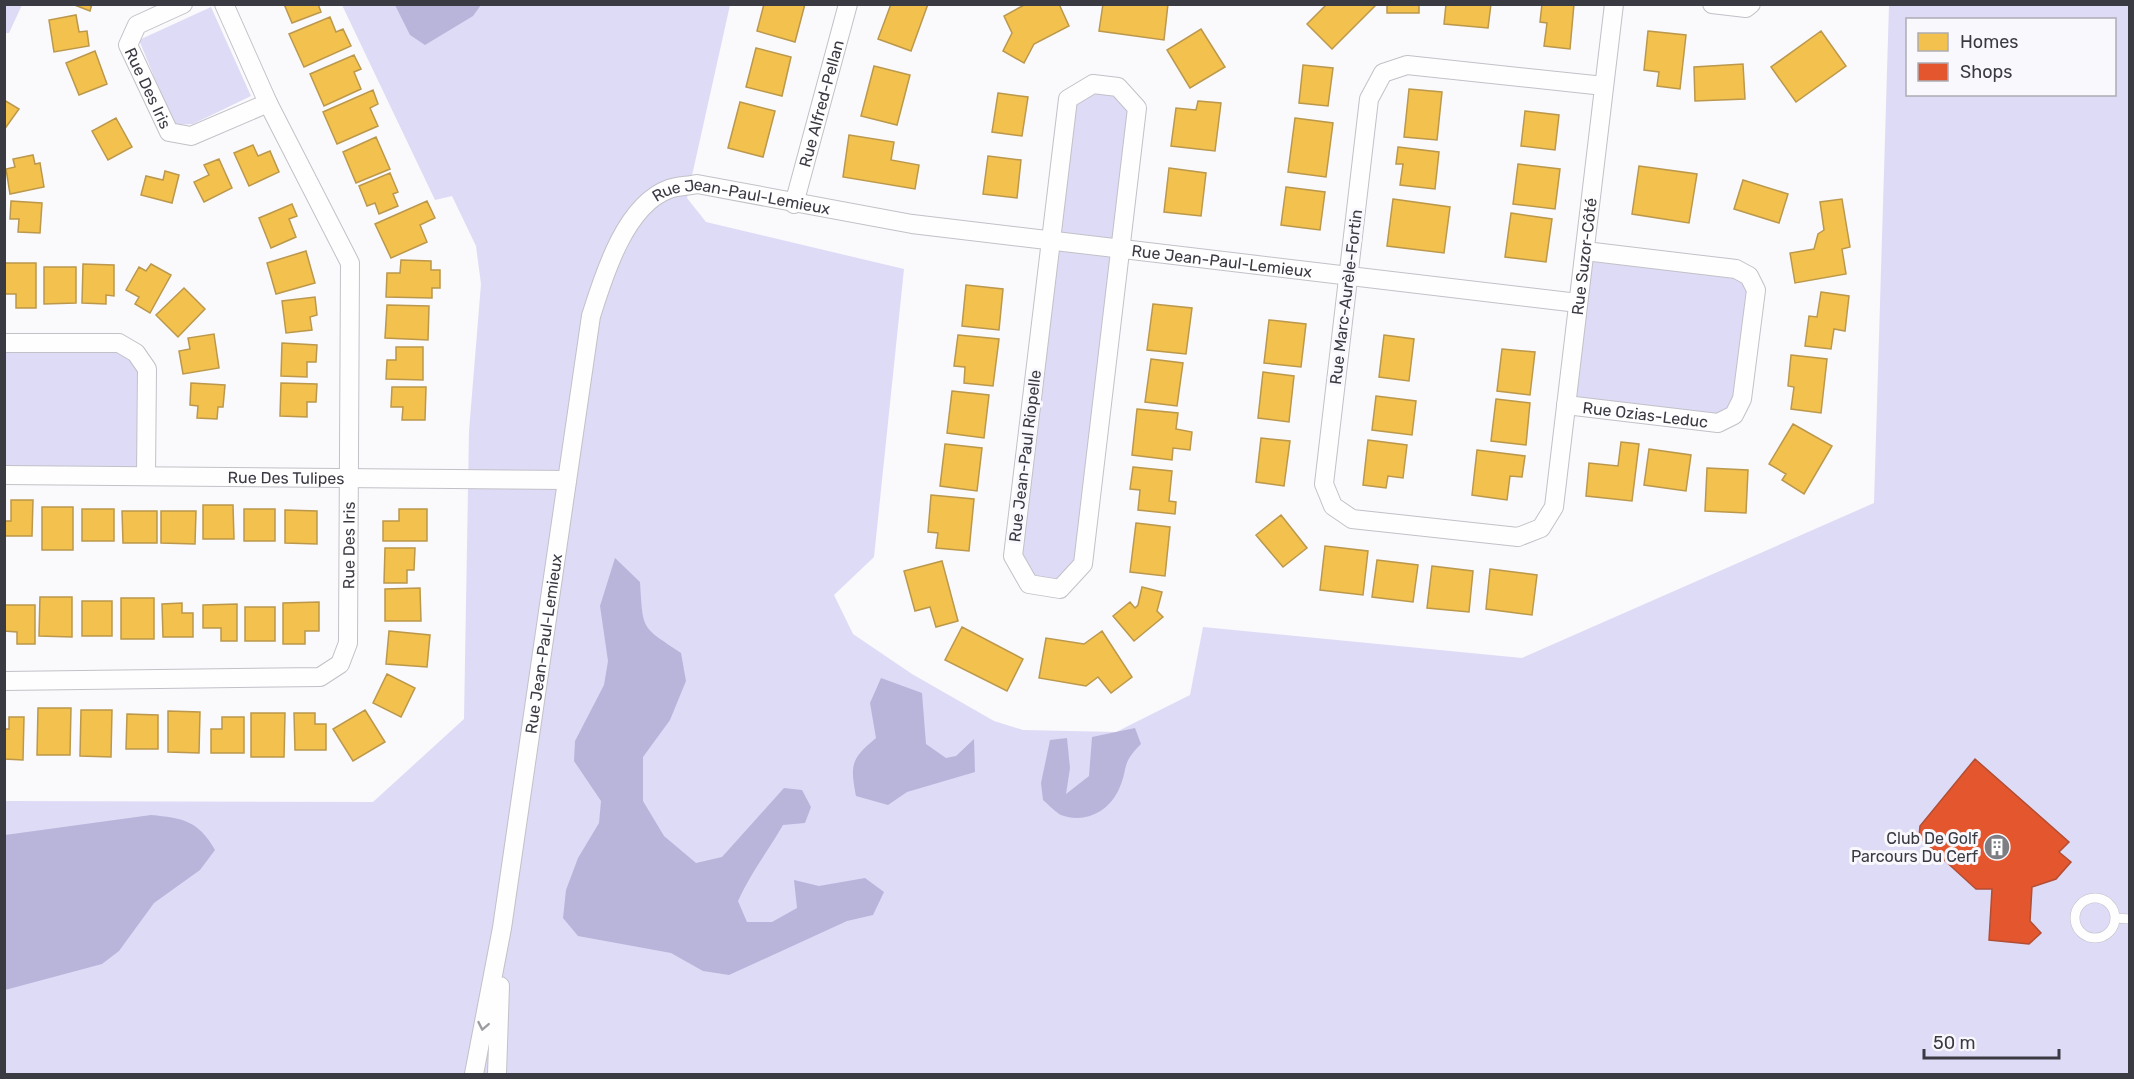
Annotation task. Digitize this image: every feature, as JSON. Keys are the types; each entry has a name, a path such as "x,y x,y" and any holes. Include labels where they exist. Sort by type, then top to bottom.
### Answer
{"street":[{"name":"Rue Des Iris","path":"183,4 137,25 128,45 169,132 191,136 268,103"},
{"name":"Rue Des Iris","path":"4,681 320,677 340,664 348,643 350,263 268,103 224,4"},
{"name":"Rue Alfred-Pellan","path":"794,204 848,4"},
{"name":"Rue Suzor-Côté","path":"1554,507 1614,4"},
{"path":"1712,4 1746,8 1751,4"},
{"name":"Rue Marc-Aurèle-Fortin","path":"1554,507 1541,528 1518,537 1352,519 1333,506 1324,484 1369,99 1383,73 1407,65 1604,86"},
{"name":"Rue Jean-Paul Riopelle","path":"1093,84 1118,87 1137,108 1083,564 1060,589 1029,584 1013,556 1051,240 1068,99 1093,84"},
{"name":"Rue Jean-Paul-Lemieux","path":"474,1074 502,928 591,316 616,247 640,209 668,189 697,184 794,204 912,224 1578,303"},
{"name":"Rue Ozias-Leduc","path":"1566,405 1718,423 1734,415 1742,399 1756,290 1749,276 1736,269 1585,251"},
{"path":"4,343 119,343 136,353 147,369 146,476"},
{"name":"Rue Des Tulipes","path":"4,475 567,480"},
{"name":"Rue Jean-Paul-Lemieux","path":"497,1074 502,928"}],"lane":[{"path":"2095,897 2101,898 2112,906 2116,918 2111,931 2106,935 2092,938 2080,932 2074,919 2078,907 2088,898 2095,897"},
{"path":"2116,918 2130,919"}],"shaded area":[{"path":"4,5 22,5 9,33 5,33"},
{"path":"342,5 730,5 687,198 706,222 904,269 874,557 834,595 853,634 912,674 994,721 1023,730 1116,732 1190,695 1203,627 1522,658 1874,503 1889,5 2129,5 2129,1074 5,1074 5,801 373,802 464,719 469,431 481,284 476,246 452,196 435,200"},
{"path":"395,5 481,5 473,16 425,45 410,35"},
{"path":"211,7 251,96 193,124 174,125 139,40"},
{"path":"1093,84 1137,108 1083,564 1060,589 1029,584 1013,556 1068,99"},
{"path":"1585,251 1749,276 1734,415 1566,405"},
{"path":"5,343 119,343 147,369 146,476 5,475"},
{"path":"615,558 640,582 642,610 651,632 681,653 686,681 670,720 643,757 643,801 664,836 696,863 722,857 784,788 802,790 811,807 805,823 783,825 738,901 747,922 772,922 797,908 794,880 819,886 865,878 884,892 873,915 847,921 729,975 703,971 671,953 578,936 563,918 566,890 578,858 599,823 601,801 574,761 575,741 604,685 608,661 600,606"},
{"path":"881,678 922,693 926,744 946,758 956,756 974,739 975,772 907,792 888,805 856,796 854,763 861,751 876,738 870,703"},
{"path":"1135,728 1141,744 1127,762 1115,797 1102,810 1087,817 1070,817 1059,814 1043,800 1041,783 1050,740 1067,738 1070,768 1066,794 1089,776 1092,737"},
{"path":"151,815 188,822 202,832 215,850 200,870 154,903 119,951 102,964 5,990 5,835"}],"building: Homes":[{"path":"72,4 92,4 90,11"},
{"path":"284,4 318,4 321,12 292,23"},
{"path":"764,4 805,4 795,42 757,31"},
{"path":"891,4 928,4 911,51 878,39"},
{"path":"1026,4 1059,4 1069,26 1034,44 1024,63 1003,51 1012,33 1004,16"},
{"path":"1103,4 1168,4 1164,40 1099,31"},
{"path":"1327,4 1376,5 1332,49 1307,24"},
{"path":"1387,4 1419,4 1419,13 1387,13"},
{"path":"1446,4 1491,4 1488,28 1444,24"},
{"path":"1542,4 1574,4 1570,49 1544,46 1547,23 1540,22"},
{"path":"76,15 79,32 87,31 89,46 54,52 49,20"},
{"path":"330,17 336,32 343,29 351,46 304,67 289,34"},
{"path":"1201,29 1225,67 1190,88 1167,50"},
{"path":"1648,31 1686,35 1680,89 1657,86 1659,72 1644,70"},
{"path":"1821,31 1846,66 1796,102 1771,67"},
{"path":"756,48 791,57 782,96 746,87"},
{"path":"95,51 107,84 79,95 66,63"},
{"path":"354,55 361,69 354,72 361,89 324,106 310,74"},
{"path":"1743,64 1745,99 1695,101 1694,67"},
{"path":"1303,65 1333,68 1328,106 1299,103"},
{"path":"874,66 910,75 897,125 861,116"},
{"path":"1409,89 1442,92 1437,140 1404,137"},
{"path":"373,90 378,104 370,108 378,126 337,144 323,112"},
{"path":"998,93 1028,97 1022,136 992,132"},
{"path":"4,100 19,109 4,130"},
{"path":"1198,101 1221,103 1215,151 1171,146 1176,108 1196,110"},
{"path":"740,102 775,111 763,157 728,148"},
{"path":"1525,111 1559,115 1555,150 1521,146"},
{"path":"116,118 132,147 108,160 92,131"},
{"path":"1295,118 1333,123 1326,177 1288,172"},
{"path":"849,135 894,142 891,160 919,165 915,189 843,177"},
{"path":"376,137 390,169 356,183 343,152"},
{"path":"253,145 258,156 270,151 279,172 249,186 234,153"},
{"path":"1398,147 1439,152 1435,189 1400,185 1403,164 1396,164"},
{"path":"33,155 35,164 40,163 44,187 10,194 6,169 15,167 13,159"},
{"path":"988,156 1021,160 1017,198 983,194"},
{"path":"219,159 232,188 204,202 194,182 209,175 204,165"},
{"path":"1518,164 1560,169 1555,209 1513,204"},
{"path":"1639,166 1697,174 1689,223 1632,214"},
{"path":"1169,168 1206,173 1201,216 1164,212"},
{"path":"165,171 179,175 172,203 141,195 146,176 163,180"},
{"path":"390,173 398,192 393,194 398,206 379,214 375,203 367,206 359,186"},
{"path":"1743,180 1788,194 1779,223 1734,209"},
{"path":"1286,187 1325,192 1320,230 1281,225"},
{"path":"1393,199 1450,207 1444,253 1387,246"},
{"path":"1842,199 1850,247 1842,249 1846,274 1795,283 1790,253 1814,249 1818,234 1824,230 1820,202"},
{"path":"11,201 42,203 40,233 18,232 19,219 10,219"},
{"path":"427,201 435,218 420,225 427,242 391,258 375,224"},
{"path":"292,204 297,216 289,219 296,237 271,248 259,218"},
{"path":"1511,213 1552,219 1546,262 1505,257"},
{"path":"306,251 315,283 276,294 267,263"},
{"path":"401,260 431,261 431,270 440,270 440,288 432,288 432,298 386,297 387,273 400,273"},
{"path":"4,263 36,263 36,308 16,308 16,294 4,294"},
{"path":"83,264 114,265 114,296 106,295 106,304 82,303"},
{"path":"151,264 171,275 150,313 135,304 139,297 126,290 139,267 146,271"},
{"path":"44,267 76,267 76,303 44,304"},
{"path":"966,285 1003,289 999,330 962,326"},
{"path":"184,288 205,309 178,337 156,315"},
{"path":"1821,292 1849,296 1845,331 1834,329 1831,349 1805,346 1809,316 1817,317"},
{"path":"315,297 317,315 310,317 312,330 286,333 282,301"},
{"path":"1153,304 1192,308 1186,354 1147,350"},
{"path":"387,305 429,306 428,340 385,338"},
{"path":"1269,320 1306,324 1301,367 1264,363"},
{"path":"214,334 219,368 183,374 179,351 190,349 188,338"},
{"path":"958,335 999,339 993,386 964,383 965,367 954,366"},
{"path":"1384,335 1414,339 1409,381 1379,377"},
{"path":"282,343 317,345 316,362 307,362 307,377 281,376"},
{"path":"396,347 423,347 423,380 386,379 387,360 396,360"},
{"path":"1502,349 1535,352 1530,395 1497,391"},
{"path":"1791,355 1827,359 1821,413 1791,409 1794,387 1788,386"},
{"path":"1151,359 1183,363 1177,406 1145,402"},
{"path":"1263,372 1294,376 1289,422 1258,418"},
{"path":"191,383 225,385 223,407 218,407 217,419 197,418 198,406 190,405"},
{"path":"281,383 317,384 316,402 307,402 307,417 280,416"},
{"path":"392,387 426,387 425,420 402,420 403,407 391,407"},
{"path":"952,391 989,395 984,438 947,433"},
{"path":"1376,396 1416,401 1412,435 1372,430"},
{"path":"1496,399 1530,403 1526,445 1491,441"},
{"path":"1137,409 1178,413 1176,429 1192,432 1190,450 1173,448 1172,460 1132,455"},
{"path":"1793,424 1832,446 1804,494 1782,480 1786,474 1769,464"},
{"path":"1261,438 1290,441 1284,486 1256,482"},
{"path":"1368,440 1407,445 1403,478 1388,476 1386,488 1363,485"},
{"path":"1621,442 1639,444 1632,501 1586,496 1589,463 1618,466"},
{"path":"945,444 982,448 977,491 940,486"},
{"path":"1649,449 1691,455 1686,491 1644,485"},
{"path":"1477,450 1525,456 1522,477 1510,476 1507,500 1472,495"},
{"path":"1133,467 1172,471 1169,501 1176,502 1175,514 1138,510 1140,490 1130,489"},
{"path":"1707,468 1748,470 1746,513 1705,511"},
{"path":"931,495 974,499 969,551 936,548 938,533 928,532"},
{"path":"11,500 33,500 32,536 4,536 4,521 11,521"},
{"path":"203,505 233,505 234,539 203,539"},
{"path":"42,507 73,507 73,550 42,550"},
{"path":"82,509 114,509 114,541 82,541"},
{"path":"244,509 275,509 275,541 244,541"},
{"path":"399,509 427,509 427,541 383,541 383,521 399,521"},
{"path":"285,510 317,511 317,544 285,543"},
{"path":"122,511 157,511 157,543 123,543"},
{"path":"161,511 196,511 195,544 161,543"},
{"path":"1281,515 1307,548 1283,567 1256,535"},
{"path":"1136,523 1170,527 1165,576 1130,572"},
{"path":"1325,546 1368,551 1363,595 1320,590"},
{"path":"385,548 415,548 414,570 407,570 407,583 384,583"},
{"path":"1377,560 1418,565 1413,602 1372,597"},
{"path":"942,561 958,621 936,627 930,607 915,611 904,571"},
{"path":"1432,566 1473,571 1469,612 1427,608"},
{"path":"1490,569 1537,575 1532,615 1486,609"},
{"path":"1142,587 1162,592 1157,611 1163,617 1134,641 1113,616 1130,602 1135,608 1138,605"},
{"path":"420,588 421,621 385,621 385,589"},
{"path":"40,597 72,597 72,637 39,636"},
{"path":"121,598 154,598 154,639 121,639"},
{"path":"82,601 112,601 112,636 82,636"},
{"path":"319,602 319,631 305,631 305,644 283,644 283,603"},
{"path":"182,603 182,613 193,613 193,637 163,637 162,604"},
{"path":"237,604 237,641 221,641 221,628 203,628 203,605"},
{"path":"4,605 35,605 35,644 17,644 17,632 4,631"},
{"path":"245,607 275,607 275,641 245,641"},
{"path":"962,627 1023,659 1007,691 945,660"},
{"path":"389,631 430,635 427,667 386,664"},
{"path":"1102,631 1132,677 1111,693 1098,677 1086,686 1039,678 1046,638 1084,644"},
{"path":"387,674 415,688 401,717 373,703"},
{"path":"38,708 71,708 70,755 37,755"},
{"path":"81,710 112,710 111,757 80,756"},
{"path":"365,710 385,742 353,761 333,729"},
{"path":"168,711 200,712 199,753 168,752"},
{"path":"251,713 285,713 284,757 251,757"},
{"path":"294,713 315,713 315,724 326,724 326,750 295,750"},
{"path":"127,714 158,715 158,749 126,749"},
{"path":"9,717 24,717 23,760 4,759 4,729 9,729"},
{"path":"222,717 244,717 244,753 211,753 211,729 222,729"}],"building: Shops":[{"name":"Club De Golf Parcours Du Cerf","path":"1975,759 2069,842 2059,852 2071,862 2056,879 2032,887 2030,921 2041,933 2029,944 1989,940 1992,889 1976,889 1919,837 1920,826"}],"place":[{"name":"Club De Golf Parcours Du Cerf","path":"1997,847"}]}
